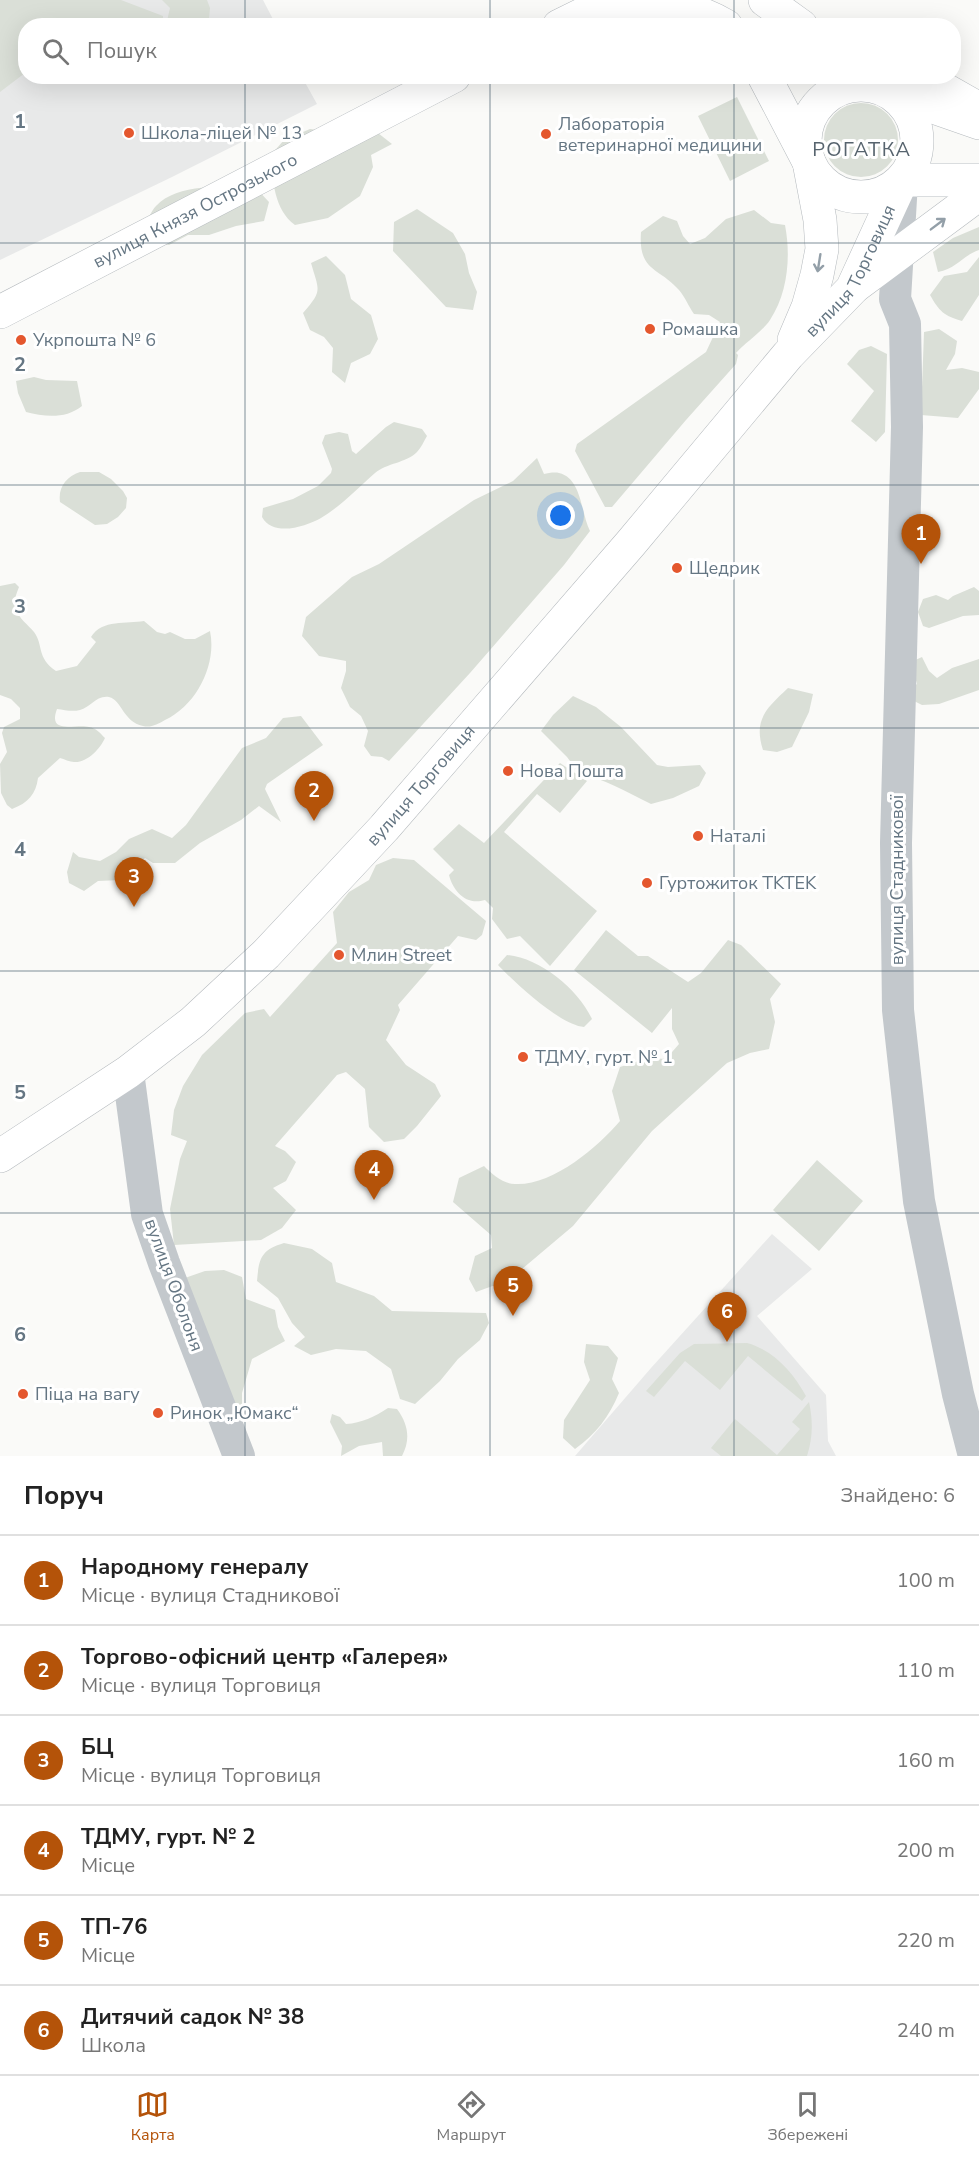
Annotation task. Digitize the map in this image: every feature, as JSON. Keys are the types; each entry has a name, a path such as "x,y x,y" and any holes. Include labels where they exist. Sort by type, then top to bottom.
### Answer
{"main road":[{"path":"725,0 734,18"},
{"path":"575,18 608,1 687,8 712,18"},
{"name":"вулиця Князя Острозького","path":"0,312 207,204 262,178 439,84"},
{"path":"768,84 818,177 848,195 882,193 903,180 979,180"},
{"path":"809,162 805,145 806,127 813,111 824,98 839,88 856,84 874,86 880,84 979,123"},
{"path":"880,84 909,111 917,136 916,153 903,180"},
{"path":"936,84 979,108"},
{"name":"вулиця Торговиця","path":"788,355 808,307 822,249 820,220 809,162"},
{"name":"вулиця Торговиця","path":"0,1156 128,1072 193,1022 266,954 384,828 631,543 788,355 852,289 903,180"},
{"path":"852,289 979,194"}],"street":[{"path":"898,254 903,180"},
{"name":"вулиця Стадникової","path":"898,254 895,299 905,324 907,427 896,843 898,1010 919,1201 958,1394 974,1456"},
{"name":"вулиця Оболоня","path":"128,1072 147,1214 239,1456"}],"shaded area":[{"name":"Школа-ліцей № 13","path":"0,0 263,0 272,18 18,18 18,84 306,84 317,104 0,260"},
{"path":"0,0 121,0 163,16 163,18 18,18 18,78 0,92"},
{"path":"162,0 207,0 210,8 209,18 168,18 170,8"},
{"path":"737,97 769,161 730,181 698,116"},
{"path":"861,103 882,109 892,119 898,140 892,161 882,171 861,177 840,171 830,161 824,140 830,119 840,109"},
{"path":"310,129 341,133 378,133 392,144 371,155 373,167 360,196 328,218 295,225 288,219 279,203 270,156 284,140"},
{"path":"253,185 269,202 264,221 236,226 209,235 188,235 169,245 147,242 144,226 154,208 176,193 216,186"},
{"path":"417,209 453,233 465,254 469,273 477,292 473,310 446,307 393,251 394,222"},
{"path":"754,210 771,223 785,225 788,262 781,298 776,309 767,324 736,353 738,355 736,364 612,507 605,507 575,451 577,444 706,352 720,322 709,315 694,314 679,290 646,262 641,245 641,232 663,216 677,221 683,236 690,244 705,238 726,219"},
{"path":"979,227 979,250 950,268 938,272 933,252 953,238"},
{"path":"326,256 345,275 351,299 371,315 378,339 370,354 351,363 345,383 332,372 333,348 324,337 310,330 303,313 318,290 311,263"},
{"path":"979,257 979,295 962,321 946,315 930,295 944,276 967,272"},
{"path":"939,329 957,341 955,354 946,370 962,368 979,372 979,389 958,418 921,415 924,332"},
{"path":"871,346 887,354 885,432 876,442 851,421 874,391 847,364 859,350"},
{"path":"34,377 46,380 77,381 82,406 69,413 55,416 26,412 16,381"},
{"path":"394,422 422,429 427,436 413,456 375,473 349,497 314,521 298,527 281,528 267,523 262,517 263,508 293,499 318,486 331,473 332,469 322,443 325,435 339,432 348,434 352,451 356,454"},
{"path":"537,458 544,474 559,473 567,476 572,482 580,497 590,531 564,565 470,673 389,761 382,757 371,756 364,746 368,731 361,716 350,707 341,688 346,671 346,661 319,656 302,636 306,617 352,577 379,564 474,500 513,481"},
{"path":"80,472 99,472 111,479 123,491 127,498 126,508 118,517 107,524 95,525 60,502 60,492 64,483"},
{"path":"15,583 19,587 15,601 16,610 34,632 43,656 56,671 77,666 96,642 91,637 96,631 115,623 144,621 157,632 165,634 170,632 185,639 195,639 210,631 211,644 207,670 195,694 176,713 157,724 146,726 136,724 117,702 109,697 100,698 80,710 57,709 56,723 60,726 84,726 98,731 105,738 100,747 84,760 72,762 60,758 38,778 30,797 23,804 12,809 7,805 1,793 0,764 7,752 2,733 4,727 20,719 20,708 11,699 0,695 0,586"},
{"path":"974,587 979,591 979,615 963,616 929,628 923,626 918,612 923,599 936,595 948,600"},
{"path":"922,657 929,671 937,678 952,668 979,659 979,690 939,704 922,705 906,697 907,692 917,684 911,662"},
{"path":"788,688 813,694 809,712 792,747 777,752 763,750 760,739 761,722 768,708"},
{"path":"573,696 596,707 621,727 657,765 668,767 700,765 706,773 699,786 673,798 651,804 606,782 579,773 567,757 541,731 553,715"},
{"path":"301,716 323,745 267,784 265,789 281,822 259,806 241,820 200,843 175,863 153,863 145,858 121,880 98,881 84,891 69,883 67,872 73,852 79,857 100,861 116,852 129,839 152,829 172,838 186,825 242,748 266,738 283,718"},
{"path":"560,763 587,781 560,813 537,794 504,832 597,911 550,966 520,936 507,939 492,919 493,908 485,900 472,901 457,892 449,875 454,870 433,849 459,824 484,843"},
{"path":"393,858 414,860 486,921 482,935 476,940 458,936 398,1005 400,1010 386,1040 406,1065 435,1084 441,1096 404,1139 384,1142 369,1127 365,1089 346,1072 337,1075 275,1146 285,1151 296,1162 286,1181 273,1188 296,1210 282,1228 261,1240 174,1245 170,1209 180,1159 187,1141 171,1135 174,1110 183,1086 202,1055 245,1013 264,1009 270,1017 337,943 333,912 349,892 369,880 376,865"},
{"path":"606,930 638,956 648,956 688,982 701,973 728,940 741,945 781,984 770,999 775,1022 769,1049 750,1053 727,1063 652,1131 573,1226 509,1280 476,1292 469,1279 475,1256 492,1248 491,1235 453,1202 459,1178 484,1166 506,1182 529,1183 544,1179 573,1163 599,1143 620,1121 612,1091 620,1067 648,1058 666,1059 679,1044 672,1029 672,1008 652,1033 574,970"},
{"path":"507,955 532,962 557,977 568,986 592,1019 584,1027 574,1024 538,1002 498,965"},
{"path":"817,1160 863,1201 819,1251 773,1210"},
{"path":"772,1234 812,1269 757,1316 826,1395 828,1441 836,1456 575,1456 651,1368"},
{"path":"284,1243 312,1249 332,1263 336,1282 374,1296 392,1311 486,1313 489,1323 480,1340 458,1359 440,1381 415,1404 400,1399 391,1369 366,1351 336,1349 311,1355 294,1346 305,1337 292,1323 278,1298 257,1281 263,1256 270,1249"},
{"path":"224,1270 242,1277 246,1299 275,1310 278,1327 285,1341 252,1359 242,1393 242,1413 226,1418 182,1279 205,1271"},
{"path":"747,1343 765,1351 781,1363 806,1396 802,1401 748,1356 720,1390 685,1361 654,1397 646,1391 680,1353 694,1344"},
{"path":"586,1344 608,1346 618,1358 612,1379 619,1393 601,1424 575,1449 563,1438 564,1420 590,1380 584,1362"},
{"path":"809,1402 812,1429 807,1456 721,1456 711,1448 735,1419 777,1455 800,1429 792,1422"},
{"path":"388,1408 397,1409 406,1426 407,1444 402,1456 383,1456 382,1442 359,1446 341,1456 342,1446 330,1422 332,1414 340,1417 346,1424 368,1419"}],"place":[{"name":"Школа-ліцей № 13","path":"129,133"},
{"name":"Лабораторія ветеринарної медицини","path":"546,134"},
{"name":"Ромашка","path":"650,329"},
{"name":"Укрпошта № 6","path":"21,340"},
{"name":"Народному генералу","path":"921,564"},
{"name":"Щедрик","path":"677,568"},
{"name":"Нова Пошта","path":"508,771"},
{"name":"Торгово-офісний центр «Галерея»","path":"314,821"},
{"name":"Наталі","path":"698,836"},
{"name":"Гуртожиток TKTEK","path":"647,883"},
{"name":"БЦ","path":"134,907"},
{"name":"Млин Street","path":"339,955"},
{"name":"ТДМУ, гурт. № 1","path":"523,1057"},
{"name":"ТДМУ, гурт. № 2","path":"374,1200"},
{"name":"ТП-76","path":"513,1316"},
{"name":"Дитячий садок № 38","path":"727,1342"},
{"name":"Піца на вагу","path":"23,1394"},
{"name":"Ринок „Юмакс“","path":"158,1413"}],"district":[{"name":"РОГАТКА","path":"862,149"}]}
